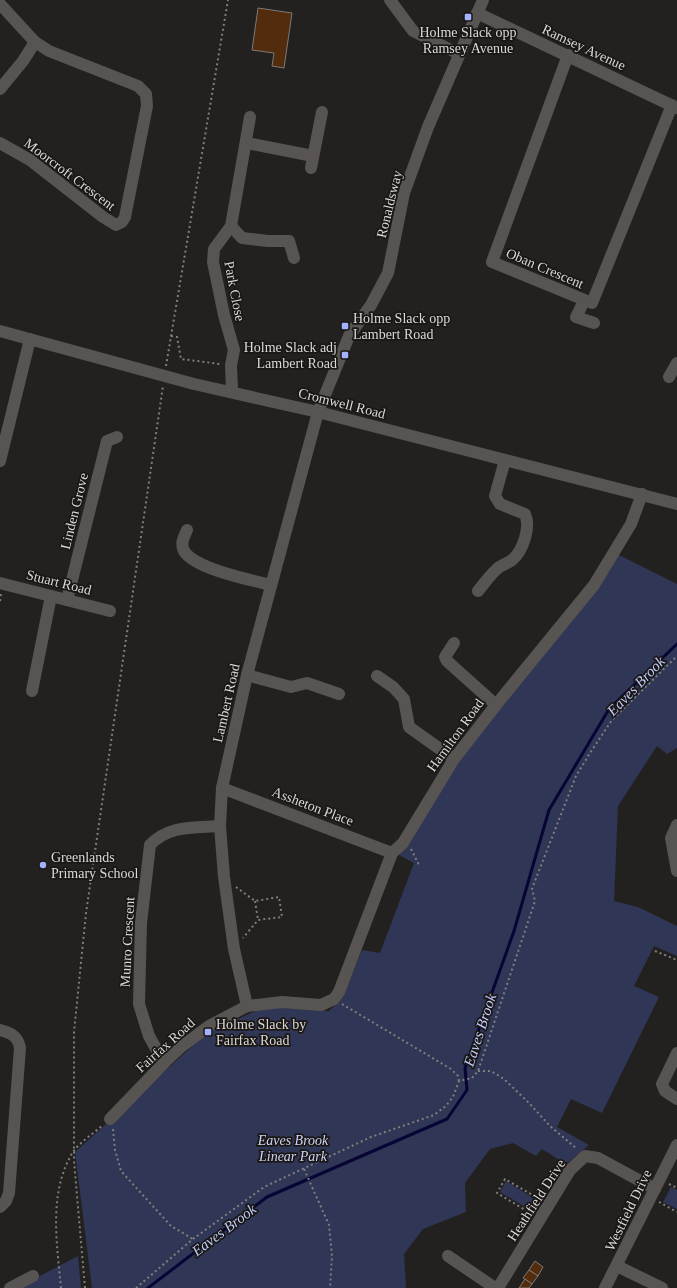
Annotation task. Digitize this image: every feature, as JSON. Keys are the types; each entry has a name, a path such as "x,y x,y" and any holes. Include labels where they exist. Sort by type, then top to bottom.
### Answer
{"street":[{"path":"390,0 413,31 459,54"},
{"name":"Ronaldsway","path":"318,412 349,336 371,304 388,273 404,193 428,127 483,0"},
{"path":"0,4 35,42 23,61 0,89"},
{"name":"Ramsey Avenue","path":"477,13 568,55 674,107"},
{"name":"Moorcroft Crescent","path":"0,143 30,160 110,223 116,225 122,222 125,217 147,106 146,94 138,86 130,82 49,51 35,42"},
{"name":"Oban Crescent","path":"568,55 492,262 592,303 674,107"},
{"path":"247,143 312,162 322,112"},
{"name":"Park Close","path":"232,392 231,365 234,350 224,315 213,262 214,249 231,226 247,143 250,117"},
{"path":"231,226 242,238 268,242 289,241 294,258"},
{"path":"584,300 576,317 594,323"},
{"name":"Cromwell Road","path":"0,330 194,384 318,412 677,504"},
{"path":"0,461 30,339"},
{"path":"669,378 677,363"},
{"name":"Lambert Road","path":"247,1006 234,949 224,879 220,826 222,788 247,675 318,412"},
{"name":"Linden Grove","path":"67,600 107,441 117,436"},
{"path":"478,592 499,566 512,560 516,555 528,524 525,514 500,504 495,496 505,460"},
{"name":"Hamilton Road","path":"334,999 340,992 392,853 403,843 454,759 594,585 631,524 642,494"},
{"path":"187,530 182,541 184,550 188,555 221,573 271,585"},
{"name":"Stuart Road","path":"0,582 110,611"},
{"path":"32,691 51,596"},
{"path":"454,643 445,657 446,661 496,705"},
{"path":"247,675 291,687 307,683 339,694"},
{"path":"377,676 393,688 404,699 409,726 454,759"},
{"name":"Assheton Place","path":"222,788 392,853"},
{"path":"677,825 671,838 677,871"},
{"name":"Munro Crescent","path":"164,1062 149,1036 139,1004 141,923 150,845 159,836 170,831 220,826"},
{"name":"Fairfax Road","path":"110,1119 164,1062 209,1026 247,1006 282,1002 321,1005 334,999"},
{"path":"0,1030 13,1034 18,1041 20,1048 9,1193 6,1201 0,1207"},
{"path":"677,1053 662,1084 665,1091 677,1099"},
{"name":"Westfield Drive","path":"604,1288 617,1266 677,1145"},
{"name":"Heathfield Drive","path":"496,1288 570,1170 584,1156 598,1158 653,1194"},
{"path":"448,1256 496,1288"},
{"path":"617,1266 662,1288"},
{"path":"10,1288 33,1276"}],"path":[{"path":"166,367 228,0"},
{"path":"171,336 178,337 181,360 231,365"},
{"path":"86,1288 80,1236 74,1151 74,1032 86,913 153,444 164,382"},
{"path":"460,1081 472,1078 478,1071 535,901 532,889 576,776 612,720 677,656"},
{"path":"403,843 410,848 420,867"},
{"path":"224,879 255,901 280,897 282,917 258,920 234,949"},
{"path":"255,901 258,920"},
{"path":"656,951 677,960"},
{"path":"136,1288 193,1239 264,1186 371,1137 434,1115 446,1106 453,1097 460,1081 458,1076 451,1069 334,999"},
{"path":"478,1071 491,1071 504,1080 529,1103 550,1126 584,1156"},
{"path":"61,1288 56,1222 61,1178 74,1151 110,1119 114,1134 114,1150 121,1171 171,1226 193,1239"},
{"path":"304,1169 329,1225 332,1256 330,1288"},
{"path":"540,1218 497,1193 505,1178 549,1205"},
{"path":"653,1194 677,1212"}],"green space":[{"name":"Eaves Brook Linear Park","path":"619,555 677,584 677,748 667,754 657,746 618,806 614,901 638,907 677,926 677,956 654,946 634,986 659,997 602,1113 571,1099 557,1127 589,1145 566,1164 542,1149 536,1156 513,1143 490,1149 465,1183 466,1212 423,1229 404,1254 406,1288 92,1288 75,1152 207,1033 269,1005 329,1011 343,997 362,950 380,953 414,863 399,855 496,705"},
{"path":"506,1181 543,1204 537,1214 500,1192"},
{"path":"671,1187 677,1190 677,1209 663,1202"},
{"path":"78,1256 81,1288 17,1288"}],"building":[{"path":"258,8 292,13 284,68 272,66 274,53 252,50"},
{"path":"535,1261 543,1267 538,1276 529,1270"},
{"path":"529,1270 538,1276 532,1284 523,1278"},
{"path":"525,1279 532,1284 529,1288 519,1288"}],"waterway":[{"name":"Eaves Brook","path":"148,1288 267,1197 447,1119 467,1090 465,1068 514,931 549,810 609,709 677,644"}],"place":[{"name":"Holme Slack opp Ramsey Avenue","path":"468,17"},
{"name":"Holme Slack opp Lambert Road","path":"345,326"},
{"name":"Holme Slack adj Lambert Road","path":"345,355"},
{"name":"Greenlands Primary School","path":"43,865"},
{"name":"Holme Slack by Fairfax Road","path":"208,1032"}]}
